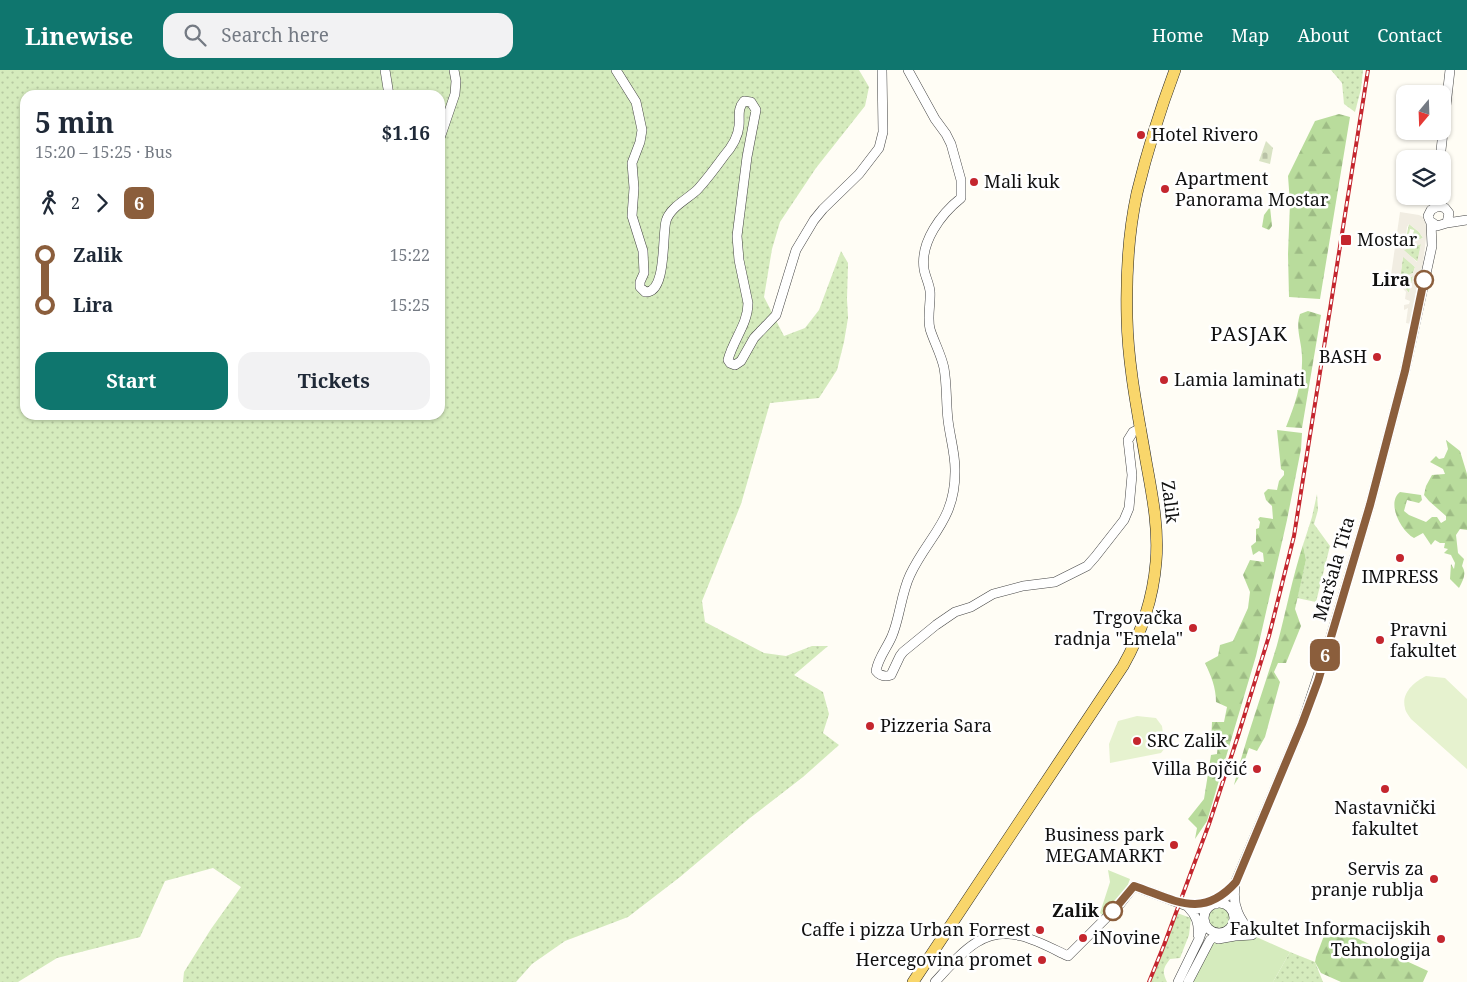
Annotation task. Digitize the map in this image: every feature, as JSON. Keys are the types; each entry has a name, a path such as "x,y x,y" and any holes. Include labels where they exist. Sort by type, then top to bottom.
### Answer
{"main road":[{"name":"Zalik","path":"913,982 1123,666 1139,635 1152,593 1157,548 1154,512 1128,340 1127,290 1137,194 1155,128 1175,70"}],"street":[{"path":"385,70 388,90"},
{"path":"445,128 455,94 454,70"},
{"path":"616,70 636,102 642,130 640,142 632,162 634,188 632,216 642,246 644,273 640,287 645,292 650,292 656,286 662,259 665,222 668,215 698,189 732,145 739,127 738,111 744,101 752,102 756,110 747,157 737,236 737,247 748,311 742,328 730,350 728,360 735,365 741,361 754,338 776,315 796,250 814,220 859,174 879,148 884,132 882,70"},
{"path":"908,70 935,119 949,139 961,180 961,198 940,219 928,242 924,258 924,270 930,291 930,328 940,352 944,370 955,470 953,493 944,522 910,574 894,629 878,662 876,671 883,676 891,675 903,652 941,621 956,612 971,607 993,594 1023,586 1055,582 1087,566 1124,520 1129,508 1132,475 1128,448 1131,442 1142,433"},
{"path":"1441,150 1450,70"},
{"path":"1433,205 1428,216 1431,223 1438,226 1467,219"},
{"path":"1442,205 1449,216 1445,224"},
{"path":"1432,208 1444,208 1467,219"},
{"name":"Maršala Tita","path":"1212,906 1227,896 1234,886 1302,724 1327,650 1370,505 1399,393 1432,246 1431,223"},
{"name":"Maršala Tita","path":"1432,246 1445,224"},
{"path":"935,982 974,943 985,937 997,934 1022,936 1068,956 1120,904 1134,886 1195,909 1210,930 1220,933"},
{"path":"1186,905 1208,902 1219,898 1234,886"},
{"path":"1202,944 1221,938 1252,935 1238,916 1235,908 1234,886"},
{"name":"Maršala Tita","path":"1232,912 1231,903 1234,886"},
{"path":"1186,905 1196,915 1202,944"},
{"path":"1178,982 1202,944 1229,929 1234,921 1232,912 1225,905 1195,909"},
{"path":"1188,982 1202,944 1204,916 1212,906"}],"green space":[{"path":"0,70 859,70 869,87 865,106 816,168 780,222 772,249 764,297 784,336 805,328 819,310 841,251 848,263 848,318 837,370 819,398 770,403 741,504 702,601 705,622 764,653 786,656 812,646 828,646 794,675 823,692 829,714 823,733 839,745 803,777 628,917 565,941 532,964 516,982 183,982 184,972 211,929 241,887 213,868 165,881 140,937 57,958 18,982 0,982"},
{"path":"1331,70 1363,70 1361,89 1355,112 1344,104 1342,83"},
{"path":"1339,114 1350,117 1320,299 1289,297 1290,203 1288,176 1315,121"},
{"path":"1266,141 1273,148 1270,164 1259,161"},
{"path":"1270,207 1272,226 1269,230 1262,227 1264,215"},
{"path":"1409,224 1423,238 1412,242 1414,230 1410,229 1407,243 1405,243"},
{"path":"1421,244 1418,262 1403,250"},
{"path":"1403,256 1415,267 1413,273 1400,279"},
{"path":"1413,276 1409,293 1400,282"},
{"path":"1308,311 1321,315 1302,428 1286,427 1300,384 1302,351 1298,330 1300,314"},
{"path":"1277,430 1302,433 1301,449 1287,520 1256,656 1207,821 1195,839 1197,828 1188,819 1204,799 1211,755 1217,754 1218,744 1211,745 1212,722 1224,722 1227,707 1216,702 1214,686 1205,663 1218,656 1220,645 1233,641 1248,608 1250,592 1243,575 1250,560 1264,562 1263,553 1259,551 1253,555 1251,546 1256,542 1256,529 1259,528 1260,522 1258,519 1260,517 1273,519 1272,506 1266,500 1264,493 1268,489 1277,490 1279,481 1284,475 1284,471 1281,469"},
{"path":"1446,440 1460,451 1467,474 1467,530 1460,529 1456,535 1458,553 1464,559 1462,566 1464,577 1459,588 1450,579 1451,564 1454,569 1455,563 1451,555 1444,553 1448,549 1444,548 1445,543 1435,540 1431,545 1423,533 1414,538 1400,523 1394,503 1400,492 1421,495 1422,500 1419,503 1407,500 1404,511 1426,522 1432,517 1437,517 1441,523 1446,520 1446,516 1424,495 1432,475 1445,474 1443,469 1430,462 1436,456 1439,459 1444,458 1448,449"},
{"path":"1317,494 1318,510 1314,524 1330,546 1316,602 1297,598 1306,560 1303,545"},
{"path":"1303,545 1306,560 1295,609 1301,626 1286,663 1278,663 1274,672 1280,682 1265,737 1257,751 1249,748 1239,777 1234,785 1277,645"},
{"path":"1426,676 1445,678 1467,699 1467,769 1411,719 1406,711 1404,703 1407,693 1417,681"},
{"name":"SRC Zalik","path":"1137,716 1156,718 1162,726 1165,748 1161,753 1110,763 1109,744 1118,721"},
{"path":"1108,870 1130,879 1123,898 1105,917 1100,913 1110,882"},
{"path":"1219,904 1229,908 1233,918 1229,928 1219,932 1209,928 1205,918 1209,908"},
{"path":"1177,913 1191,918 1189,935 1180,958 1170,959 1166,965 1164,975 1167,982 1150,982"},
{"path":"1328,925 1428,971 1423,982 1341,982 1321,973 1315,962"},
{"path":"1252,935 1290,952 1273,982 1188,982 1214,940"},
{"path":"1290,952 1315,962 1323,982 1273,982"}],"shaded area":[{"path":"1400,212 1419,215 1427,219 1423,263 1411,324 1406,323 1408,308 1404,310 1404,305 1409,304 1410,301 1405,299 1406,292 1391,275","holes":["1409,224 1419,232 1423,238 1405,243","1421,244 1417,262 1404,250","1403,257 1415,267 1413,273 1400,279","1413,276 1409,293 1400,282"]}],"railway":[{"path":"1149,982 1209,824 1238,736 1269,636 1294,536 1368,70"}],"bus line":[{"name":"6","path":"1113,911 1134,886 1186,905 1200,904 1219,898 1236,882 1318,681 1370,505 1405,371 1424,280"}],"place":[{"name":"Hotel Rivero","path":"1141,135"},
{"name":"Mali kuk","path":"974,182"},
{"name":"Apartment Panorama Mostar","path":"1165,189"},
{"name":"Mostar","path":"1346,240"},
{"name":"Lira","path":"1424,280"},
{"name":"BASH","path":"1377,357"},
{"name":"Lamia laminati","path":"1164,380"},
{"name":"IMPRESS","path":"1400,558"},
{"name":"Trgovačka radnja \"Emela\"","path":"1193,628"},
{"name":"Pravni fakultet","path":"1380,640"},
{"name":"Pizzeria Sara","path":"870,726"},
{"name":"SRC Zalik","path":"1137,741"},
{"name":"Villa Bojčić","path":"1257,769"},
{"name":"Nastavnički fakultet","path":"1385,789"},
{"name":"Business park MEGAMARKT","path":"1174,845"},
{"name":"Servis za pranje rublja","path":"1434,879"},
{"name":"Zalik","path":"1113,911"},
{"name":"Caffe i pizza Urban Forrest","path":"1040,930"},
{"name":"iNovine","path":"1083,938"},
{"name":"Fakultet Informacijskih Tehnologija","path":"1441,939"},
{"name":"Hercegovina promet","path":"1042,960"}],"district":[{"name":"PASJAK","path":"1249,334"}]}
